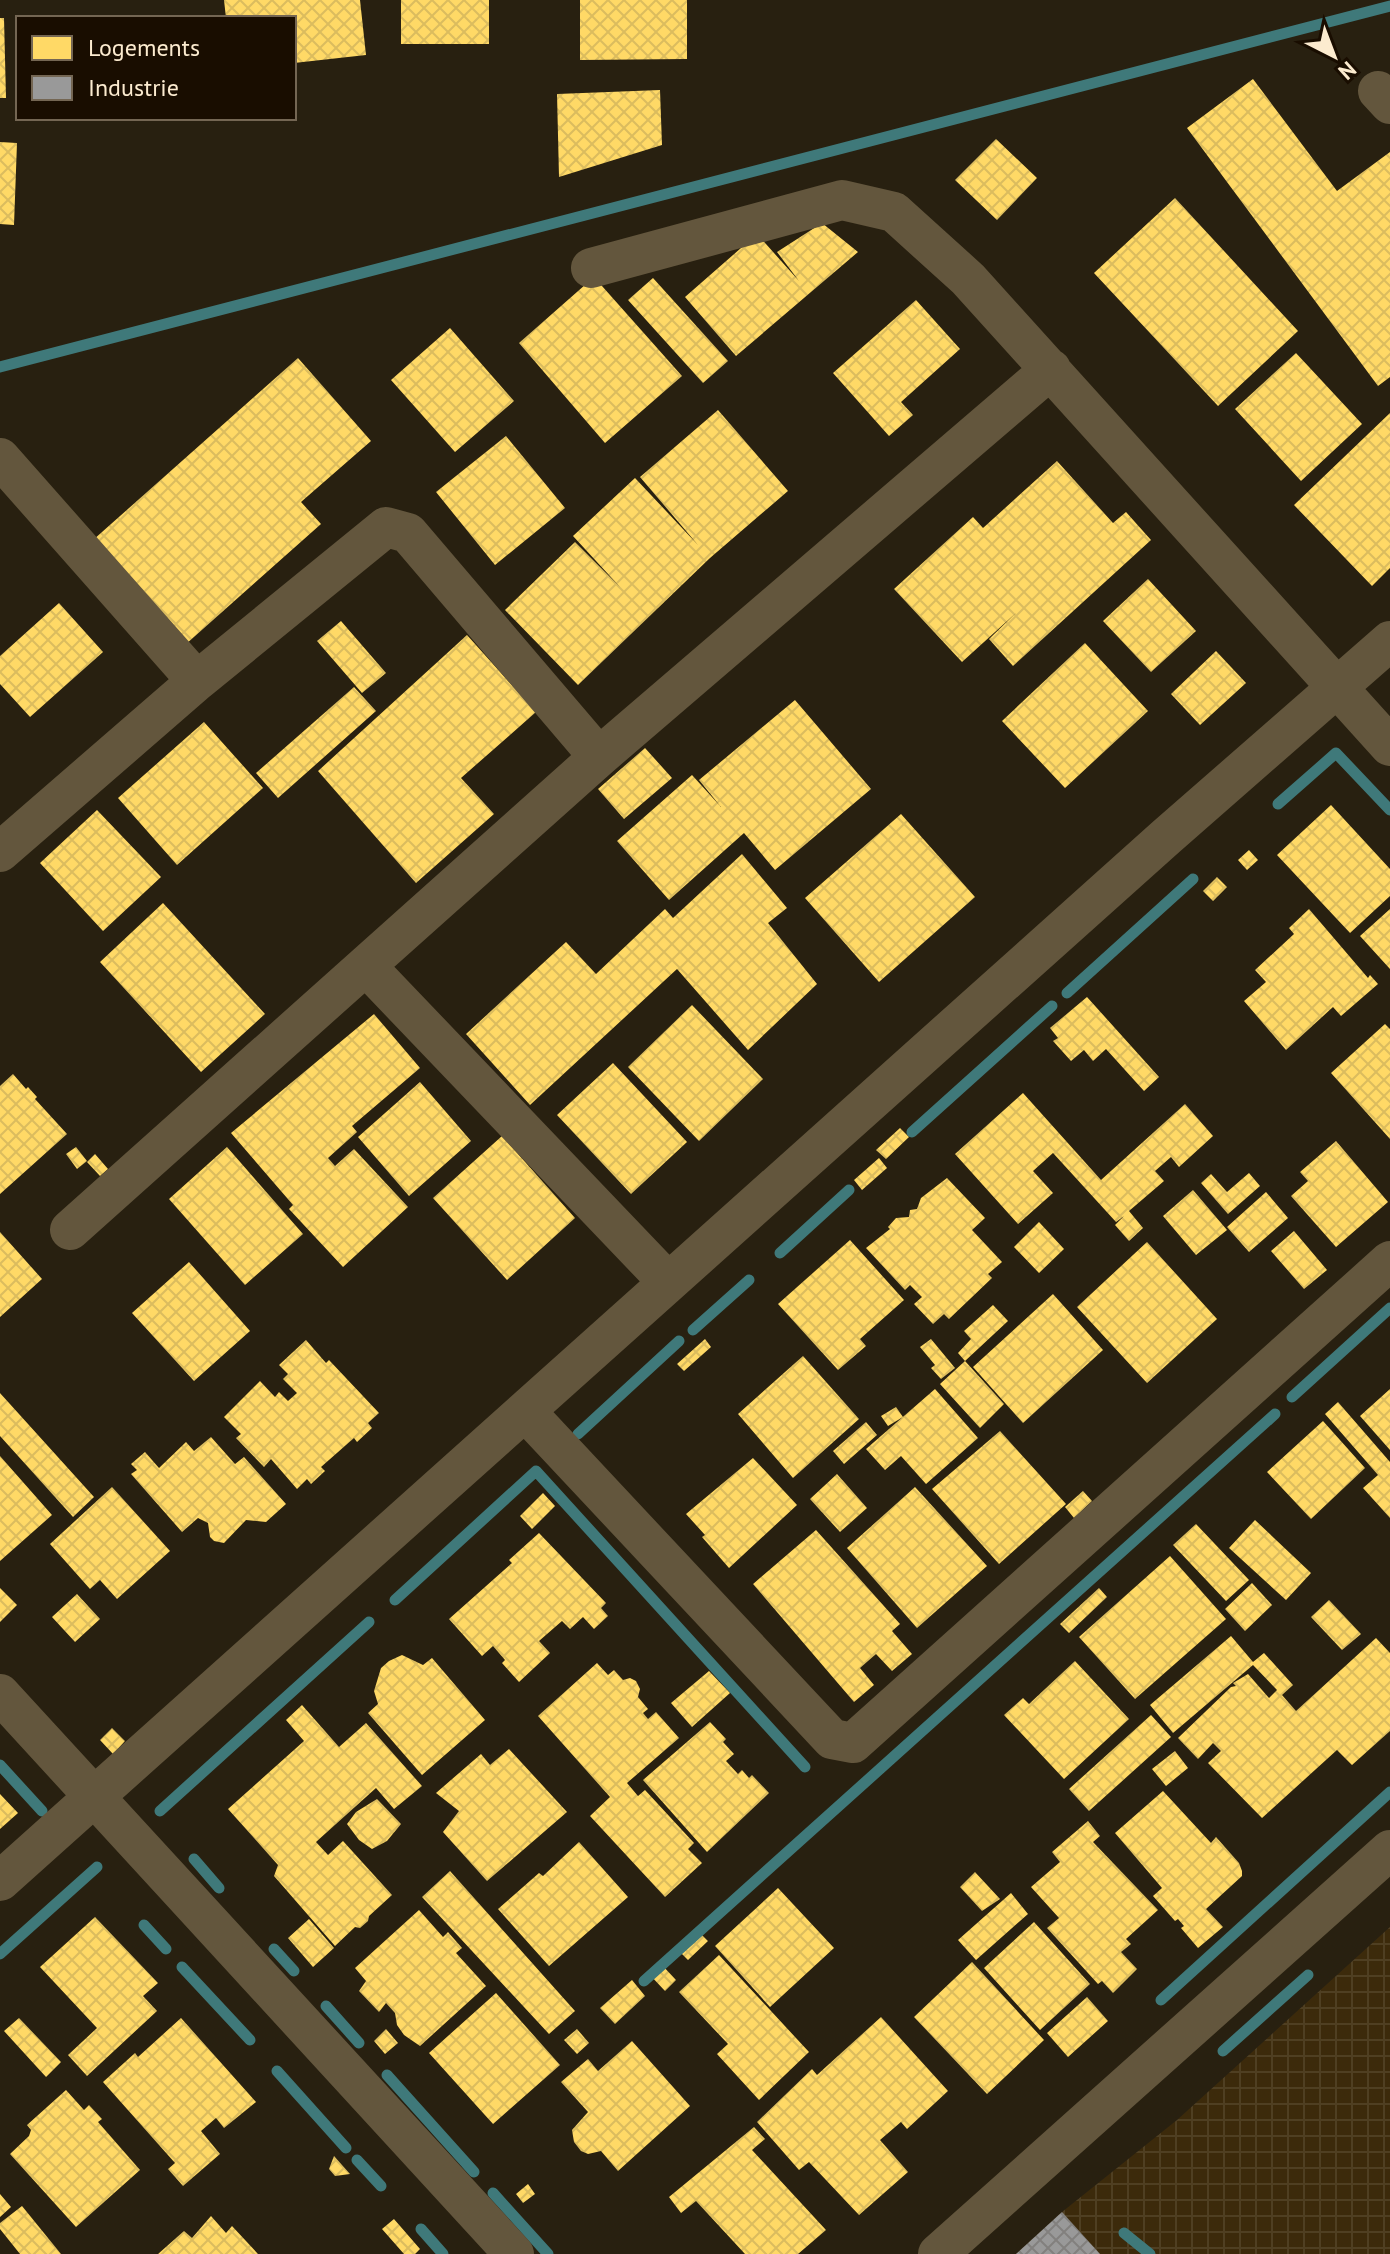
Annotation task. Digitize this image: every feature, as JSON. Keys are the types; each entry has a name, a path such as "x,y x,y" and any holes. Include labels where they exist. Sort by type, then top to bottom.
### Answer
{"street":[{"path":"591,268 842,200 894,212 968,279 1390,746"},
{"path":"70,1230 599,757 1051,369"},
{"path":"0,458 197,681"},
{"path":"0,852 197,681 386,527 408,533 599,757"},
{"path":"0,1881 1166,837 1390,641"},
{"path":"366,966 668,1282"},
{"path":"525,1411 832,1739 853,1743 1390,1261"},
{"path":"0,1694 514,2254"},
{"path":"938,2254 1390,1850"}],"shaded area":[{"path":"1390,1927 1390,2254 1016,2254 1062,2212 1177,2120"}],"building: Logements":[{"path":"224,0 360,0 366,55 296,63 296,16 226,16"},
{"path":"401,0 489,0 489,44 401,44"},
{"path":"580,0 687,0 687,59 580,60"},
{"path":"0,18 4,18 6,98 0,98"},
{"path":"1253,79 1337,191 1390,152 1390,377 1378,386 1187,128"},
{"path":"660,90 662,145 559,177 557,94"},
{"path":"996,139 1037,178 997,220 955,180"},
{"path":"0,142 17,143 14,225 0,224"},
{"path":"1175,198 1298,331 1218,406 1094,273"},
{"path":"822,223 858,252 736,356 685,297 757,234 799,281 777,252"},
{"path":"594,277 682,376 605,443 519,343"},
{"path":"653,278 728,361 703,383 628,300"},
{"path":"916,300 960,349 901,402 913,415 889,436 833,373"},
{"path":"450,328 514,401 455,452 391,380"},
{"path":"1296,353 1362,424 1301,481 1235,409"},
{"path":"298,358 371,441 301,502 321,524 185,645 93,540"},
{"path":"718,410 788,491 710,558 578,685 505,610 575,542 620,587 573,536 635,478 698,545 640,477"},
{"path":"1390,413 1390,568 1372,586 1294,505"},
{"path":"506,436 565,508 495,565 436,492"},
{"path":"1057,461 1113,523 1126,512 1151,540 1013,666 989,639 1017,612 962,662 894,589 973,517 983,528"},
{"path":"1148,579 1196,631 1151,672 1103,621"},
{"path":"59,603 103,652 30,717 0,684 0,656"},
{"path":"341,621 386,673 362,693 317,641"},
{"path":"467,635 536,712 461,778 494,814 416,883 318,771"},
{"path":"1085,643 1148,711 1065,788 1002,721"},
{"path":"1216,651 1246,683 1200,725 1171,694"},
{"path":"354,687 376,711 278,798 256,773"},
{"path":"795,700 871,789 775,870 744,833 669,900 617,841 692,775 721,807 699,780"},
{"path":"204,722 263,788 177,865 118,798"},
{"path":"645,748 672,778 624,819 598,789"},
{"path":"1331,805 1390,869 1390,896 1350,933 1277,855"},
{"path":"97,810 161,877 103,931 40,863"},
{"path":"901,814 975,897 879,982 805,898"},
{"path":"1249,850 1258,860 1247,870 1238,860"},
{"path":"742,854 787,908 768,923 817,984 748,1050 677,969 530,1105 466,1034 566,942 596,974 665,909 673,918"},
{"path":"1217,877 1227,887 1213,901 1203,891"},
{"path":"163,903 265,1014 201,1072 100,962"},
{"path":"1309,909 1368,978 1370,975 1378,984 1341,1016 1333,1007 1286,1050 1244,1001 1266,982 1255,970 1294,934 1289,928"},
{"path":"1390,909 1390,969 1360,936"},
{"path":"1087,997 1159,1077 1144,1091 1106,1049 1093,1061 1084,1050 1071,1061 1053,1041 1058,1038 1050,1028"},
{"path":"692,1005 763,1079 699,1141 628,1067"},
{"path":"374,1014 420,1068 352,1126 357,1132 328,1158 335,1166 354,1149 408,1207 343,1267 289,1209 293,1205 231,1133"},
{"path":"1385,1024 1390,1029 1390,1139 1331,1073"},
{"path":"613,1063 687,1142 631,1194 557,1115"},
{"path":"13,1074 37,1097 35,1099 67,1134 0,1194 0,1086"},
{"path":"420,1082 471,1141 409,1196 358,1137"},
{"path":"1023,1093 1101,1180 1185,1104 1213,1136 1179,1167 1171,1157 1155,1171 1164,1181 1129,1211 1143,1228 1129,1241 1115,1225 1124,1216 1116,1222 1053,1153 1033,1171 1053,1193 1018,1224 955,1154"},
{"path":"900,1128 909,1137 886,1159 876,1150"},
{"path":"502,1136 575,1218 507,1280 433,1198"},
{"path":"1336,1141 1388,1202 1336,1247 1291,1196 1308,1181 1300,1172"},
{"path":"76,1147 87,1161 77,1169 66,1154"},
{"path":"227,1147 303,1234 245,1285 169,1199"},
{"path":"95,1154 108,1169 100,1176 87,1162"},
{"path":"879,1158 887,1168 862,1190 854,1180"},
{"path":"1249,1173 1260,1186 1228,1214 1201,1183 1211,1174 1227,1192"},
{"path":"947,1178 985,1218 972,1230 1002,1262 988,1274 992,1278 949,1319 944,1314 933,1324 914,1304 922,1297 910,1285 905,1290 866,1248 890,1229 888,1227 896,1218 909,1217 910,1210 917,1209 921,1198"},
{"path":"1193,1190 1227,1230 1196,1255 1163,1216"},
{"path":"1266,1192 1288,1218 1249,1252 1227,1227"},
{"path":"1039,1222 1064,1249 1039,1273 1014,1247"},
{"path":"1294,1231 1327,1270 1304,1289 1271,1251"},
{"path":"0,1232 42,1279 0,1317"},
{"path":"850,1240 904,1300 860,1339 866,1346 838,1370 778,1304"},
{"path":"1147,1242 1217,1319 1147,1383 1077,1307"},
{"path":"189,1262 250,1331 194,1381 132,1313"},
{"path":"1053,1294 1103,1350 1023,1423 973,1367"},
{"path":"993,1305 1008,1321 965,1361 958,1353 971,1339 964,1331"},
{"path":"705,1339 711,1347 684,1371 677,1364"},
{"path":"931,1339 955,1368 941,1379 931,1368 935,1365 920,1347"},
{"path":"306,1340 379,1413 368,1423 372,1428 357,1442 354,1438 321,1467 325,1471 311,1484 307,1479 297,1489 271,1459 264,1467 236,1438 241,1434 224,1417 260,1381 275,1397 279,1392 288,1401 297,1393 283,1379 288,1374 279,1365"},
{"path":"803,1356 859,1419 793,1478 738,1414"},
{"path":"965,1361 1004,1404 980,1428 940,1384"},
{"path":"935,1389 978,1438 926,1484 901,1456 885,1470 866,1449"},
{"path":"1390,1389 1390,1450 1360,1416"},
{"path":"0,1393 94,1497 73,1517 0,1436"},
{"path":"1338,1402 1390,1462 1390,1518 1363,1488 1378,1475 1325,1414"},
{"path":"896,1407 903,1417 888,1426 881,1416"},
{"path":"1323,1421 1365,1468 1311,1519 1267,1472"},
{"path":"866,1422 877,1435 844,1464 833,1451"},
{"path":"1000,1431 1066,1504 999,1564 932,1489"},
{"path":"211,1437 235,1464 244,1457 286,1504 266,1522 246,1520 224,1543 214,1541 210,1537 208,1523 198,1518 182,1532 131,1474 137,1470 131,1464 145,1452 159,1468 186,1442 194,1451"},
{"path":"0,1456 52,1515 0,1561"},
{"path":"753,1458 797,1505 729,1568 686,1514"},
{"path":"837,1474 867,1508 840,1532 810,1499"},
{"path":"112,1487 170,1551 117,1599 100,1580 90,1589 50,1544"},
{"path":"915,1487 987,1566 917,1628 847,1548"},
{"path":"1083,1491 1092,1501 1074,1518 1065,1507"},
{"path":"543,1493 555,1506 532,1529 520,1516"},
{"path":"1255,1520 1311,1573 1286,1600 1229,1548"},
{"path":"1196,1524 1249,1580 1226,1601 1173,1545"},
{"path":"816,1530 900,1624 892,1631 912,1654 892,1671 876,1654 860,1668 874,1685 854,1702 753,1584"},
{"path":"539,1533 606,1603 601,1608 608,1616 594,1629 583,1617 570,1629 562,1621 539,1641 550,1653 519,1682 502,1663 505,1660 493,1646 482,1656 449,1619 512,1563 509,1560"},
{"path":"1170,1556 1226,1619 1135,1699 1079,1637"},
{"path":"1252,1583 1272,1605 1245,1631 1225,1609"},
{"path":"0,1588 17,1605 0,1622"},
{"path":"1099,1588 1107,1597 1069,1633 1060,1624"},
{"path":"77,1594 100,1619 75,1642 52,1617"},
{"path":"1329,1600 1361,1634 1342,1650 1311,1617"},
{"path":"1231,1636 1253,1662 1264,1653 1293,1685 1282,1695 1296,1711 1376,1638 1390,1653 1390,1731 1352,1765 1337,1750 1262,1818 1208,1763 1221,1751 1213,1743 1198,1759 1178,1738 1231,1687 1236,1686 1233,1683 1248,1674 1269,1698 1277,1690 1253,1665 1173,1733 1150,1705"},
{"path":"402,1655 423,1665 432,1658 485,1720 422,1775 368,1713 378,1704 374,1691 381,1668"},
{"path":"1075,1661 1129,1719 1064,1779 1004,1715 1023,1698 1029,1704"},
{"path":"597,1663 608,1675 614,1670 623,1680 630,1678 636,1681 640,1689 638,1697 648,1709 643,1713 648,1719 656,1712 679,1738 627,1783 638,1796 645,1790 694,1843 688,1849 702,1863 665,1897 590,1816 610,1797 538,1716"},
{"path":"709,1671 730,1693 692,1727 671,1703"},
{"path":"302,1705 339,1747 366,1723 422,1786 394,1809 376,1788 316,1842 328,1855 343,1841 392,1895 369,1916 368,1921 360,1928 355,1927 335,1946 274,1876 278,1865 228,1809 304,1741 286,1720"},
{"path":"1151,1715 1171,1737 1089,1811 1069,1789"},
{"path":"710,1722 726,1739 723,1742 734,1754 726,1761 738,1774 742,1770 749,1778 752,1775 769,1793 707,1852 643,1780"},
{"path":"112,1728 125,1741 113,1754 100,1740"},
{"path":"509,1749 567,1812 487,1881 443,1832 459,1811 436,1793 481,1754 490,1765"},
{"path":"1175,1751 1188,1768 1166,1786 1152,1769"},
{"path":"1163,1791 1211,1843 1216,1837 1239,1863 1242,1871 1242,1876 1206,1909 1223,1927 1198,1948 1181,1928 1184,1926 1178,1919 1175,1921 1153,1896 1162,1888 1115,1833"},
{"path":"0,1794 18,1813 0,1829"},
{"path":"377,1799 401,1824 387,1841 372,1849 359,1840 347,1824 356,1812"},
{"path":"1088,1821 1100,1836 1093,1842 1158,1910 1126,1939 1131,1944 1121,1952 1137,1969 1113,1993 1102,1981 1098,1984 1047,1928 1059,1918 1031,1887 1060,1862 1052,1852"},
{"path":"579,1842 628,1897 549,1966 498,1909 539,1873 543,1876"},
{"path":"450,1871 575,2011 549,2034 422,1897"},
{"path":"975,1872 1000,1899 982,1911 960,1887"},
{"path":"778,1888 834,1948 770,2007 715,1946"},
{"path":"1011,1893 1028,1914 976,1960 958,1940"},
{"path":"419,1910 443,1937 448,1932 462,1948 456,1953 486,1986 420,2046 404,2035 397,2025 395,2013 386,2003 379,2012 359,1991 366,1981 355,1968"},
{"path":"95,1917 158,1983 143,1996 157,2011 87,2076 68,2055 97,2028 40,1967"},
{"path":"309,1919 334,1948 313,1967 288,1938"},
{"path":"1034,1922 1090,1984 1040,2030 984,1968"},
{"path":"697,1930 708,1941 688,1960 677,1949"},
{"path":"719,1955 809,2052 759,2100 717,2054 728,2044 679,1992"},
{"path":"972,1962 1044,2040 987,2094 914,2017"},
{"path":"661,1964 676,1980 665,1991 650,1975"},
{"path":"632,1980 645,1996 615,2024 600,2008"},
{"path":"496,1993 560,2065 493,2124 429,2053"},
{"path":"1087,1997 1108,2021 1068,2057 1047,2033"},
{"path":"881,2017 948,2091 907,2129 901,2122 880,2140 908,2172 859,2215 809,2162 799,2170 757,2122 812,2069 817,2075"},
{"path":"19,2018 61,2062 46,2077 4,2031"},
{"path":"181,2018 256,2102 224,2128 216,2118 201,2131 220,2154 183,2186 168,2169 175,2163 103,2082 135,2053 138,2057"},
{"path":"386,2029 398,2043 385,2054 374,2041"},
{"path":"577,2029 589,2043 577,2054 564,2040"},
{"path":"632,2041 690,2106 618,2171 601,2151 588,2154 574,2142 572,2130 588,2112 561,2082 588,2059 598,2071"},
{"path":"66,2090 84,2110 89,2105 102,2119 98,2122 140,2170 76,2227 10,2154 29,2136 31,2130 27,2125"},
{"path":"754,2127 765,2139 752,2150 826,2230 798,2254 745,2254 696,2201 681,2213 669,2197"},
{"path":"334,2156 350,2174 335,2176 329,2169"},
{"path":"528,2184 535,2194 523,2203 516,2194"},
{"path":"0,2194 11,2207 0,2217"},
{"path":"22,2206 61,2254 20,2254 0,2229 0,2223"},
{"path":"211,2216 226,2233 232,2226 258,2254 158,2254 184,2231 192,2238"},
{"path":"394,2219 420,2249 415,2254 404,2254 382,2229"}],"building: Industrie":[{"path":"1062,2212 1100,2254 1016,2254"}],"waterway":[{"path":"0,367 1390,6"},
{"path":"1278,804 1336,753 1390,810"},
{"path":"1067,993 1193,879"},
{"path":"912,1132 1052,1006"},
{"path":"780,1253 849,1190"},
{"path":"693,1330 749,1280"},
{"path":"1292,1397 1390,1308"},
{"path":"578,1434 679,1341"},
{"path":"644,1981 1275,1414"},
{"path":"395,1600 536,1471 805,1767"},
{"path":"160,1811 369,1622"},
{"path":"0,1765 42,1811"},
{"path":"1161,2000 1390,1792"},
{"path":"194,1859 219,1888"},
{"path":"0,1954 97,1867"},
{"path":"144,1925 166,1949"},
{"path":"274,1949 294,1971"},
{"path":"182,1967 250,2040"},
{"path":"1223,2051 1308,1975"},
{"path":"326,2006 359,2043"},
{"path":"277,2071 346,2148"},
{"path":"387,2075 474,2172"},
{"path":"357,2160 381,2186"},
{"path":"493,2193 548,2254"},
{"path":"421,2229 443,2254"},
{"path":"1124,2233 1150,2254"}]}
